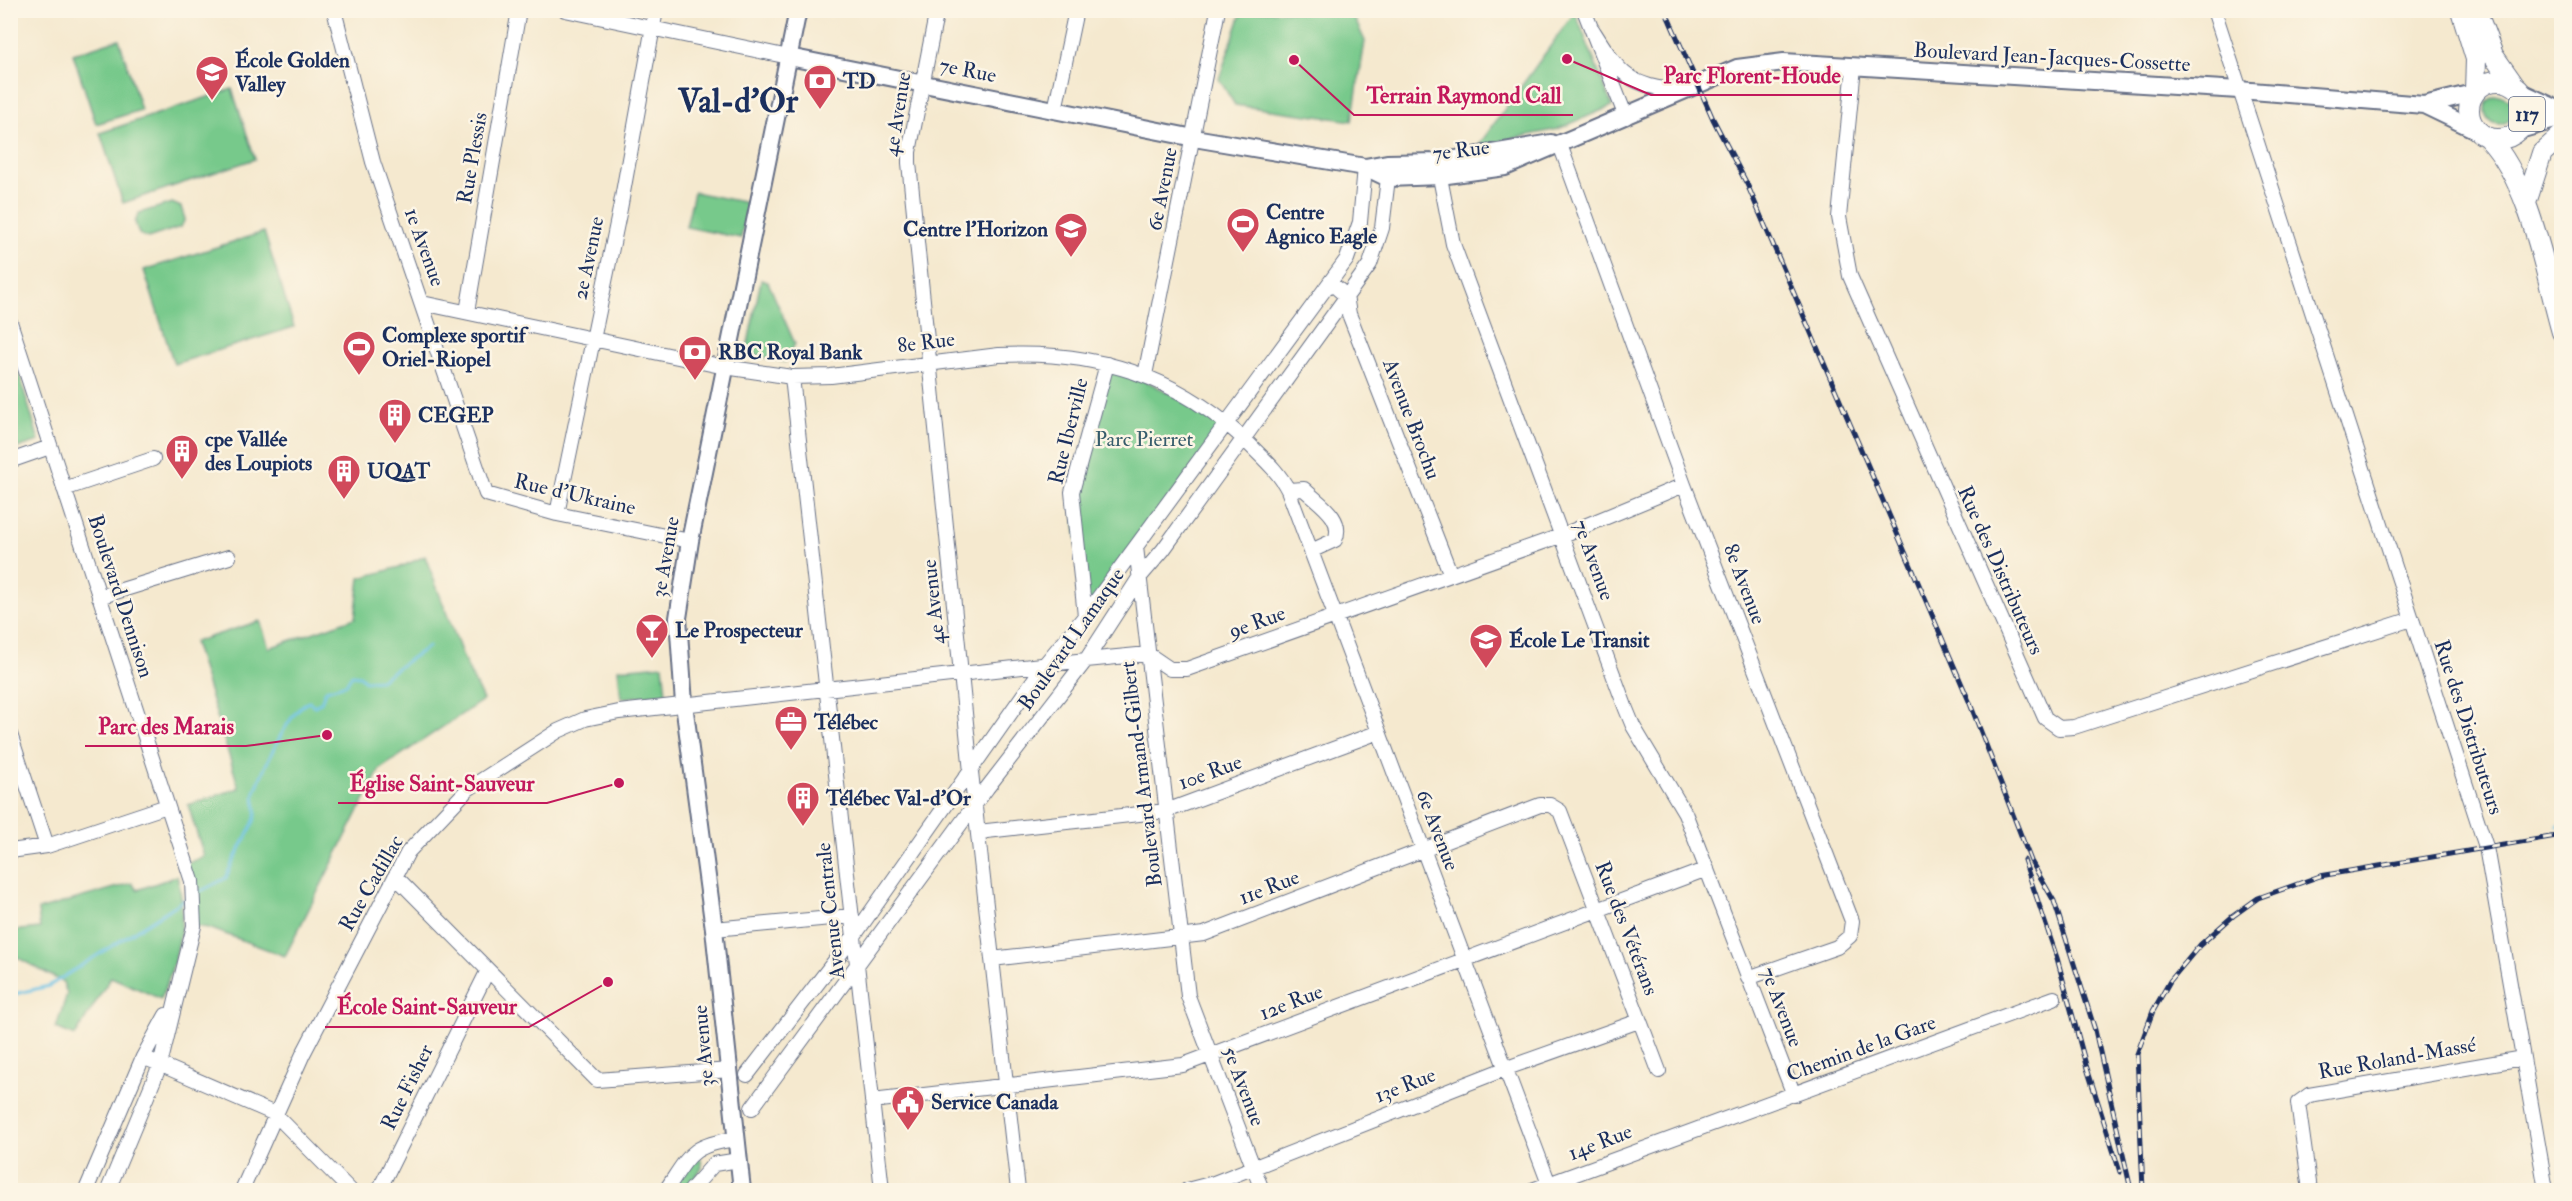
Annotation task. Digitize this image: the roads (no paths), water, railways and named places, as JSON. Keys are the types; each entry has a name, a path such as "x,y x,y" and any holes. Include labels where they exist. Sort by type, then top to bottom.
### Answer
{"highway":[{"path":"2461,10 2476,59 2474,92 2469,115 2482,134"},
{"name":"117","path":"2476,10 2493,55 2518,89 2527,107 2522,130 2517,180"},
{"name":"117","path":"2474,92 2489,82 2498,81 2518,89"},
{"name":"117","path":"2482,134 2502,140 2522,130"},
{"name":"117","path":"2482,134 2504,154 2517,180 2526,204 2562,333"},
{"path":"2526,204 2542,153 2562,135"}],"main road":[{"name":"3e Avenue","path":"742,1191 714,929 684,704 678,618 690,541 798,10"},
{"name":"7e Rue","path":"789,57 1194,138 1365,167 1388,178 1439,169 1505,167 1526,160 1559,142 1626,117 1683,91"},
{"name":"Boulevard Jean-Jacques-Cossette","path":"1683,91 1737,68 1784,62 2239,90 2424,105 2474,92"},
{"path":"2518,89 2562,111"},
{"name":"Boulevard Jean-Jacques-Cossette","path":"2424,105 2482,134"},
{"path":"2522,130 2562,118"},
{"name":"7e Rue","path":"1365,167 1387,163 1439,169"}],"street":[{"name":"1e Avenue","path":"334,10 373,162 486,494"},
{"name":"Rue Plessis","path":"466,312 519,10"},
{"name":"7e Rue","path":"565,10 789,57"},
{"name":"2e Avenue","path":"557,514 620,209 656,10"},
{"name":"4e Avenue","path":"937,10 909,163 974,806 1018,1191"},
{"path":"1055,110 1076,10"},
{"name":"6e Avenue","path":"1145,375 1218,10"},
{"path":"1584,10 1626,117"},
{"name":"Rue des Distributeurs","path":"2214,10 2486,847 2523,1058"},
{"path":"1592,29 1612,61 1634,82 1650,88 1683,91"},
{"name":"Rue des Distributeurs","path":"1854,68 1839,217 1850,276 2045,718 2059,728 2074,727 2412,620"},
{"name":"8e Avenue","path":"1559,142 1684,485 1852,921 1850,936 1837,947 1748,978"},
{"name":"Boulevard Lamaque","path":"747,1075 854,936 1045,664 1085,616 1225,422 1330,282 1354,243 1360,222 1365,167"},
{"name":"7e Avenue","path":"1439,169 1453,244 1633,726 1685,813 1794,1095"},
{"name":"Boulevard Lamaque","path":"752,1108 974,806 1086,660 1139,578 1163,550 1370,264 1378,243 1388,178"},
{"path":"1330,282 1346,296"},
{"name":"Avenue Brochu","path":"1346,296 1349,314 1451,575"},
{"name":"8e Rue","path":"422,303 725,367 792,377 831,376 930,362 1025,354 1055,355 1107,364 1145,375 1193,399 1244,439 1281,477 1288,490"},
{"name":"Boulevard Dennison","path":"10,322 192,881 194,926 185,968 174,1000 160,1065 108,1191"},
{"name":"Rue Iberville","path":"1085,616 1072,492 1107,364"},
{"name":"Avenue Centrale","path":"792,377 882,1191"},
{"path":"10,461 50,447"},
{"path":"64,489 153,459"},
{"name":"9e Rue","path":"1148,654 1170,669 1187,669 1563,535 1684,485"},
{"path":"1288,490 1304,489 1337,521 1339,531 1335,540 1311,551"},
{"name":"6e Avenue","path":"1288,490 1550,1184"},
{"name":"Rue d'Ukraine","path":"486,494 557,514 690,541"},
{"name":"Boulevard Armand-Gilbert","path":"1136,547 1166,811 1183,935 1188,996"},
{"path":"99,597 229,557"},
{"path":"826,688 1148,654"},
{"name":"Rue Cadillac","path":"242,1191 275,1114 394,876 408,852 468,789 558,730 585,719 619,712 826,688"},
{"name":"10e Rue","path":"978,832 1166,811 1379,732"},
{"path":"10,734 47,846"},
{"name":"11e Rue","path":"992,959 1204,934 1540,805 1550,805"},
{"name":"Rue des Vétérans","path":"1550,805 1560,811 1659,1071"},
{"path":"10,851 47,846 167,806"},
{"name":"12e Rue","path":"872,1101 1161,1069 1211,1056 1707,869"},
{"path":"394,876 597,1080 729,1070"},
{"path":"714,929 852,916"},
{"name":"Rue Fisher","path":"379,1191 488,970"},
{"name":"5e Avenue","path":"1188,996 1262,1191"},
{"name":"Chemin de la Gare","path":"1683,1133 1794,1095 2054,998"},
{"name":"Boulevard Dennison","path":"86,1191 143,1057 174,1000"},
{"name":"13e Rue","path":"1190,1190 1214,1187 1253,1165 1507,1068 1639,1021"},
{"path":"143,1057 275,1114 350,1191"},
{"path":"2523,1058 2546,1191"},
{"name":"Rue Roland-Massé","path":"2310,1191 2298,1103 2309,1095 2523,1058"},
{"path":"759,1061 775,1077"},
{"name":"14e Rue","path":"1532,1191 1683,1133"},
{"path":"666,1191 689,1156 698,1148 736,1139"},
{"path":"691,1191 714,1164 739,1160"}],"waterway":[{"path":"201,891 226,878 253,823 256,812 254,795 264,770 286,727 302,706 309,702 315,706 321,702 326,690 346,684 352,675 360,676 365,681 380,680 429,646"},
{"path":"2557,826 2562,825"},
{"path":"10,995 49,986 184,900"}],"railway":[{"path":"1665,10 1713,119 1747,184 1969,701 2031,861 2054,901 2095,1030 2131,1190"},
{"path":"2143,1190 2137,1054 2153,1011 2170,981 2200,945 2233,916 2258,898 2320,876 2562,835"},
{"path":"2024,860 2057,958 2086,1065 2120,1172"}],"place":[{"name":"Parc Florent-Houde","path":"1567,59"},
{"name":"Terrain Raymond Call","path":"1294,60"},
{"name":"École Golden Valley","path":"212,101"},
{"name":"TD","path":"820,110"},
{"name":"Centre Agnico Eagle","path":"1243,253"},
{"name":"Centre l'Horizon","path":"1071,258"},
{"name":"Complexe sportif Oriel-Riopel","path":"359,376"},
{"name":"RBC Royal Bank","path":"695,381"},
{"name":"CEGEP","path":"395,444"},
{"name":"cpe Vallée des Loupiots","path":"182,480"},
{"name":"UQAT","path":"344,500"},
{"name":"Le Prospecteur","path":"652,659"},
{"name":"École Le Transit","path":"1486,669"},
{"name":"Parc des Marais","path":"327,735"},
{"name":"Télébec","path":"791,751"},
{"name":"Église Saint-Sauveur","path":"619,783"},
{"name":"Télébec Val-d'Or","path":"803,827"},
{"name":"École Saint-Sauveur","path":"608,982"},
{"name":"Service Canada","path":"908,1131"}],"district":[{"name":"Val-d'Or","path":"738,100"}],"park label":[{"name":"Parc Pierret","path":"1144,439"}]}
